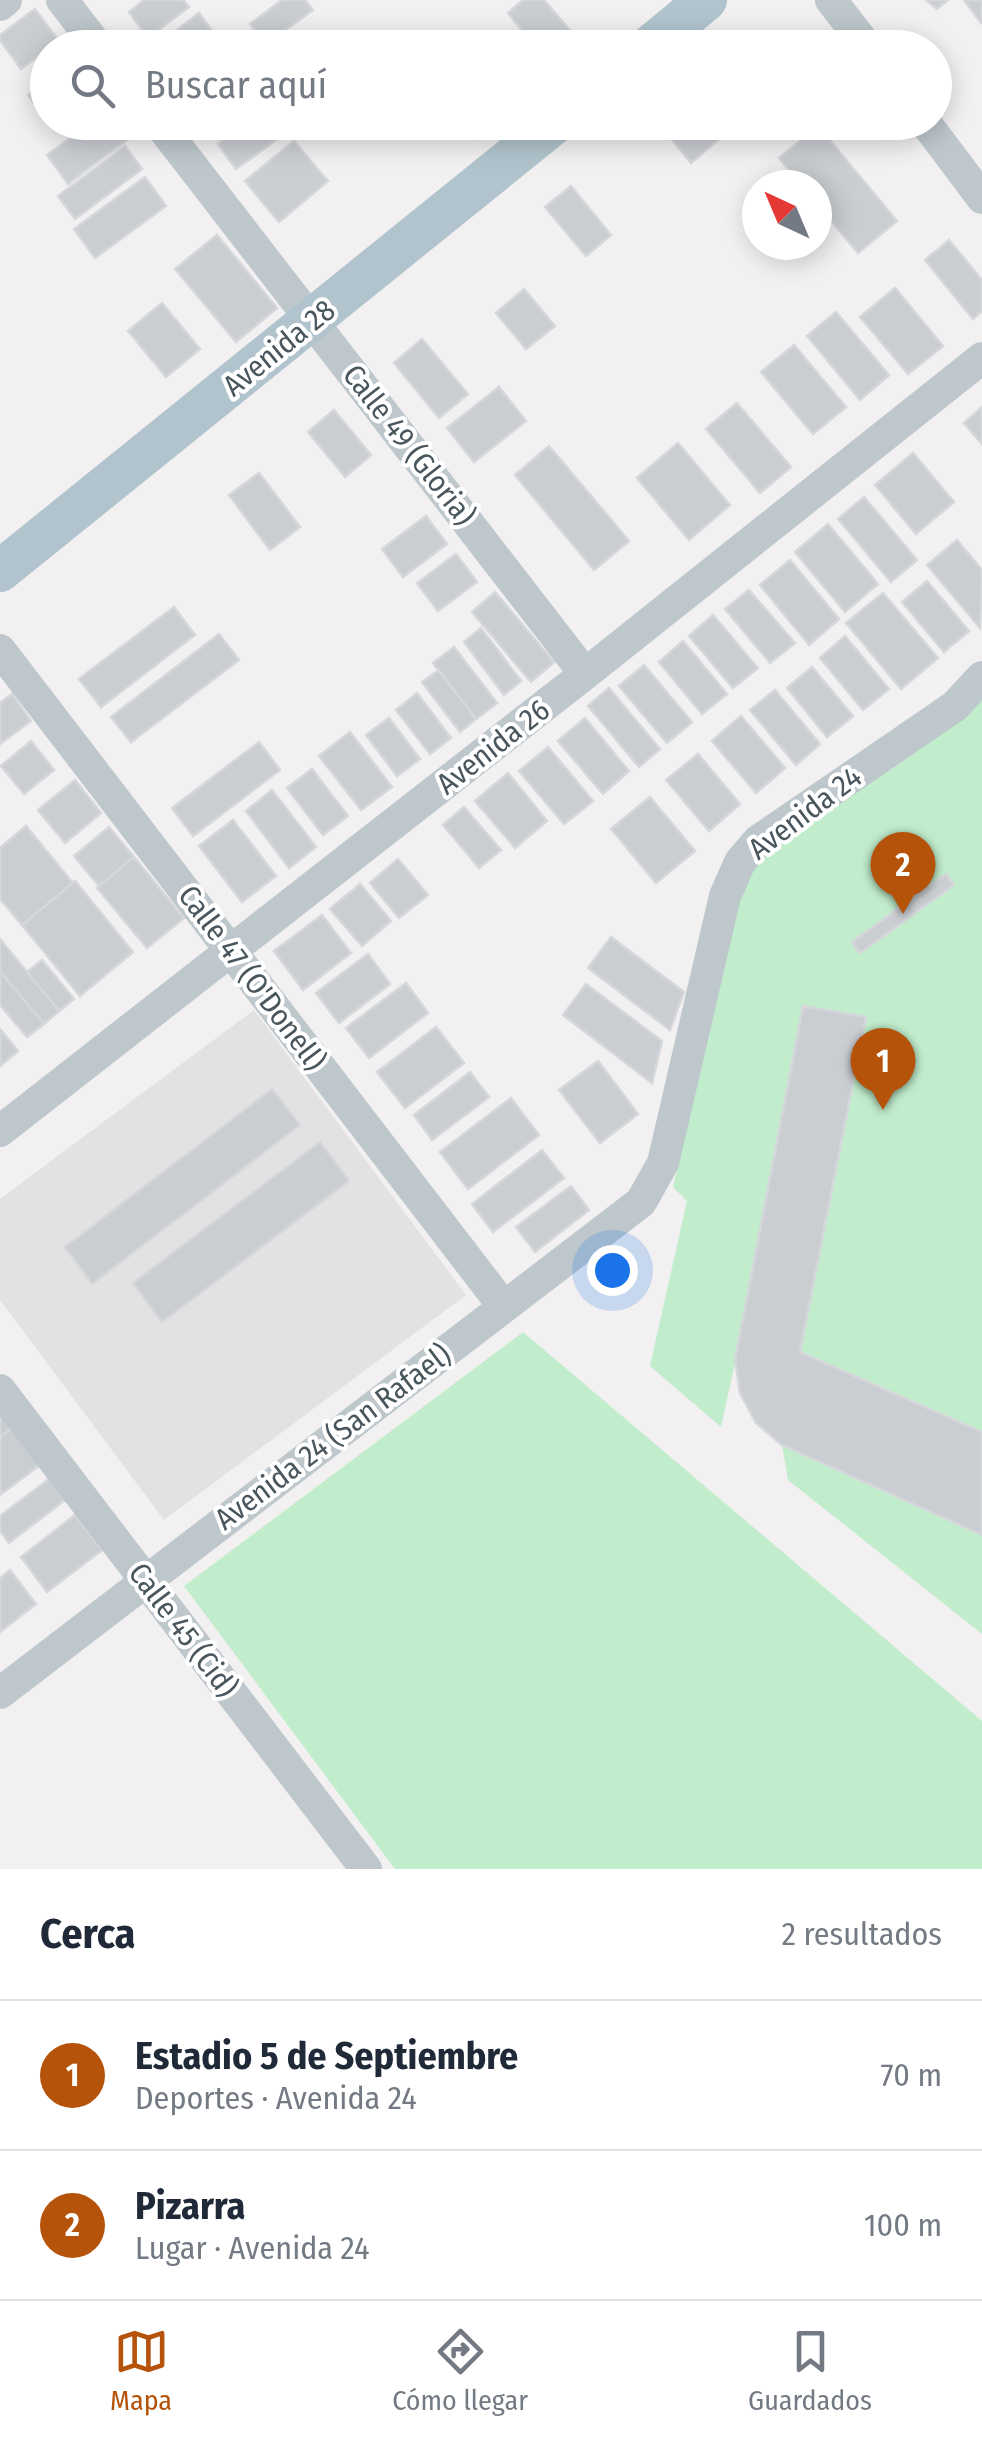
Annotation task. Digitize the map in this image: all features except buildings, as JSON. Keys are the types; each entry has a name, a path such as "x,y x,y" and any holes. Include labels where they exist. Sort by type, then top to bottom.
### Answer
{"main road":[{"path":"670,30 706,0"},
{"name":"Avenida 28","path":"0,571 534,140"}],"street":[{"path":"62,0 85,30"},
{"path":"831,0 854,30"},
{"path":"851,0 859,30"},
{"name":"Calle 49 (Gloria)","path":"172,140 585,674"},
{"path":"938,140 982,198"},
{"name":"Avenida 26","path":"0,1131 982,358"},
{"name":"Calle 47 (O'Donell)","path":"0,650 504,1307"},
{"name":"Avenida 24","path":"658,1174 725,896 740,862 758,841 955,706 982,677"},
{"name":"Avenida 24 (San Rafael)","path":"0,1693 641,1202 658,1174"},
{"name":"Calle 45 (Cid)","path":"0,1390 366,1869"}],"shaded area":[{"path":"254,1010 466,1295 164,1520 0,1300 0,1199"}],"green space":[{"path":"982,697 982,1634 788,1480 782,1445 756,1423 740,1393 735,1363 721,1427 650,1366 687,1201 673,1187 742,886 766,851"},
{"path":"523,1332 982,1721 982,1869 395,1869 184,1586"}],"place":[{"name":"Pizarra","path":"903,914"},
{"name":"Estadio 5 de Septiembre","path":"883,1110"}]}
